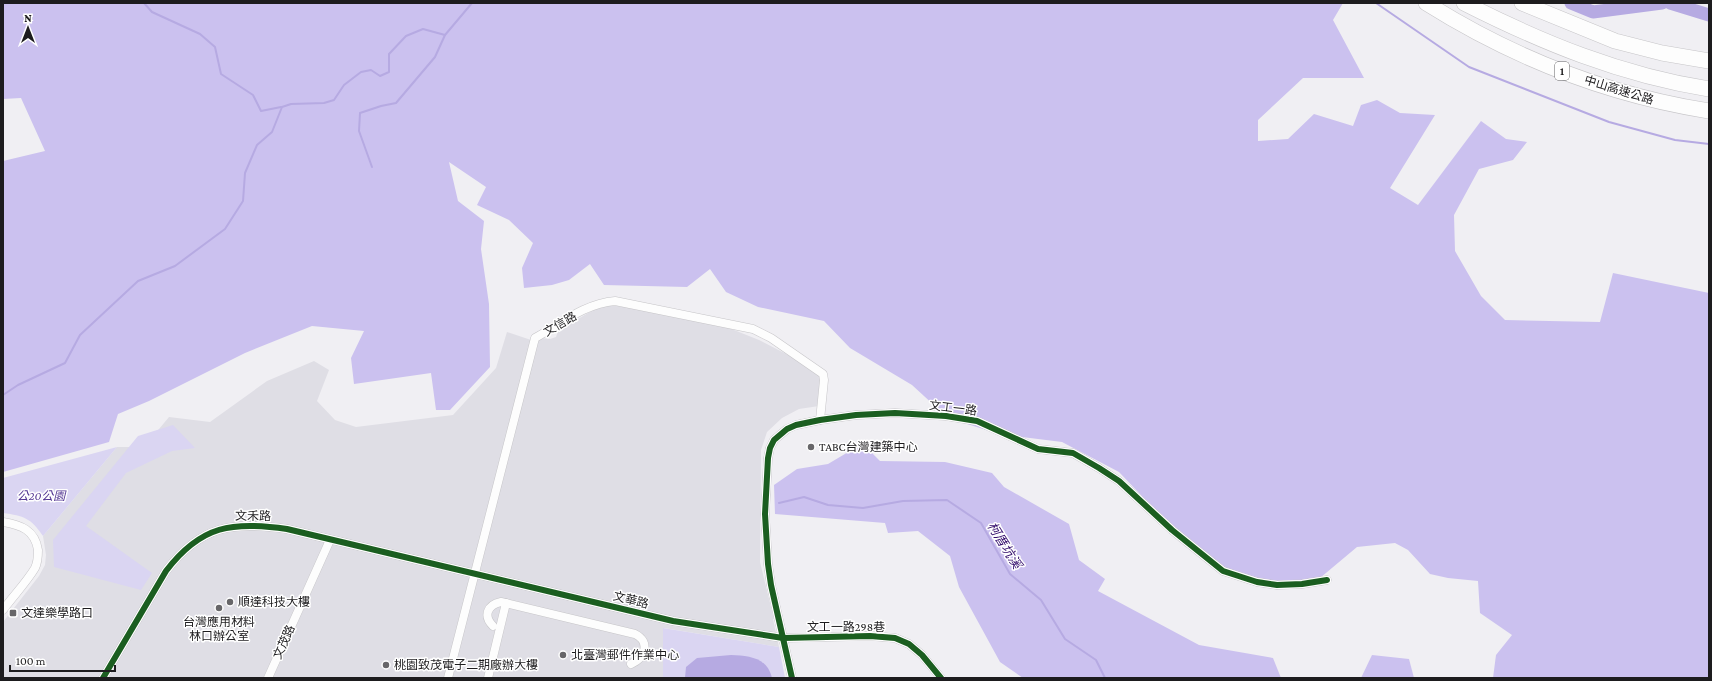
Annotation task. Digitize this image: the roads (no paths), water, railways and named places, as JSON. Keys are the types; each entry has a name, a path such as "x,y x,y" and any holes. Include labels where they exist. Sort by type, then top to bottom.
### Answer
{"highway":[{"name":"中山高速公路","path":"1426,3 1454,21 1516,53 1577,77 1640,98 1709,111"},
{"name":"中山高速公路","path":"1464,3 1509,26 1587,59 1643,75 1709,90"},
{"path":"1522,3 1615,41 1662,53 1709,61"},
{"path":"1544,3 1619,33 1666,44 1709,51"}],"street":[{"name":"文信路","path":"448,678 535,338 590,307 608,302 622,302 754,329 771,338 823,374 824,380 820,420"},
{"name":"文工一路","path":"792,678 771,585 768,564 765,514 768,458 774,440 786,428 820,420 856,415 895,413 946,416 977,421 1038,449 1073,453 1099,468 1119,481 1172,530 1224,571 1257,582 1277,585 1302,584 1327,580"},
{"path":"3,522 28,530 35,538 38,558 36,567 3,610"},
{"name":"文禾路","path":"103,678 166,571 192,544 216,530 237,525 261,525 287,529 475,574"},
{"name":"文茂路","path":"268,678 330,540"},
{"name":"文華路","path":"475,574 673,621 783,638"},
{"path":"493,626 486,616 490,607 501,602 635,634 643,642 644,652 642,658 631,664"},
{"path":"488,678 506,603"},
{"name":"文工一路298巷","path":"783,638 870,636 895,638 909,644 922,655 941,678"}],"waterway":[{"path":"144,3 152,12 200,34 215,47 221,74 253,95 261,111 281,107"},
{"path":"3,395 18,385 65,363 80,335 138,281 175,266 225,229 243,201 245,173 257,145 272,132 282,107 291,104 324,103 334,100 344,85 361,72 371,70 380,76 389,72 389,54 406,36 423,29 445,35 472,3"},
{"path":"1376,3 1469,67 1609,122 1675,140 1709,144"},
{"path":"1571,3 1593,12 1662,3"},
{"path":"1670,3 1709,15"},
{"path":"372,167 359,131 360,113 396,103 435,57 445,35"},
{"name":"柯厝坑溪","path":"779,503 804,497 828,505 863,508 903,501 947,500 981,523 1010,574 1041,600 1065,639 1096,660 1105,678"}],"place":[{"name":"TABC台灣建築中心","path":"811,447"},
{"name":"順達科技大樓","path":"230,602"},
{"name":"台灣應用材料 林口辦公室","path":"219,608"},
{"name":"文達樂學路口","path":"13,613"},
{"name":"北臺灣郵件作業中心","path":"563,655"},
{"name":"桃園致茂電子二期廠辦大樓","path":"386,665"}],"park label":[{"name":"公20公園","path":"41,496"}]}
